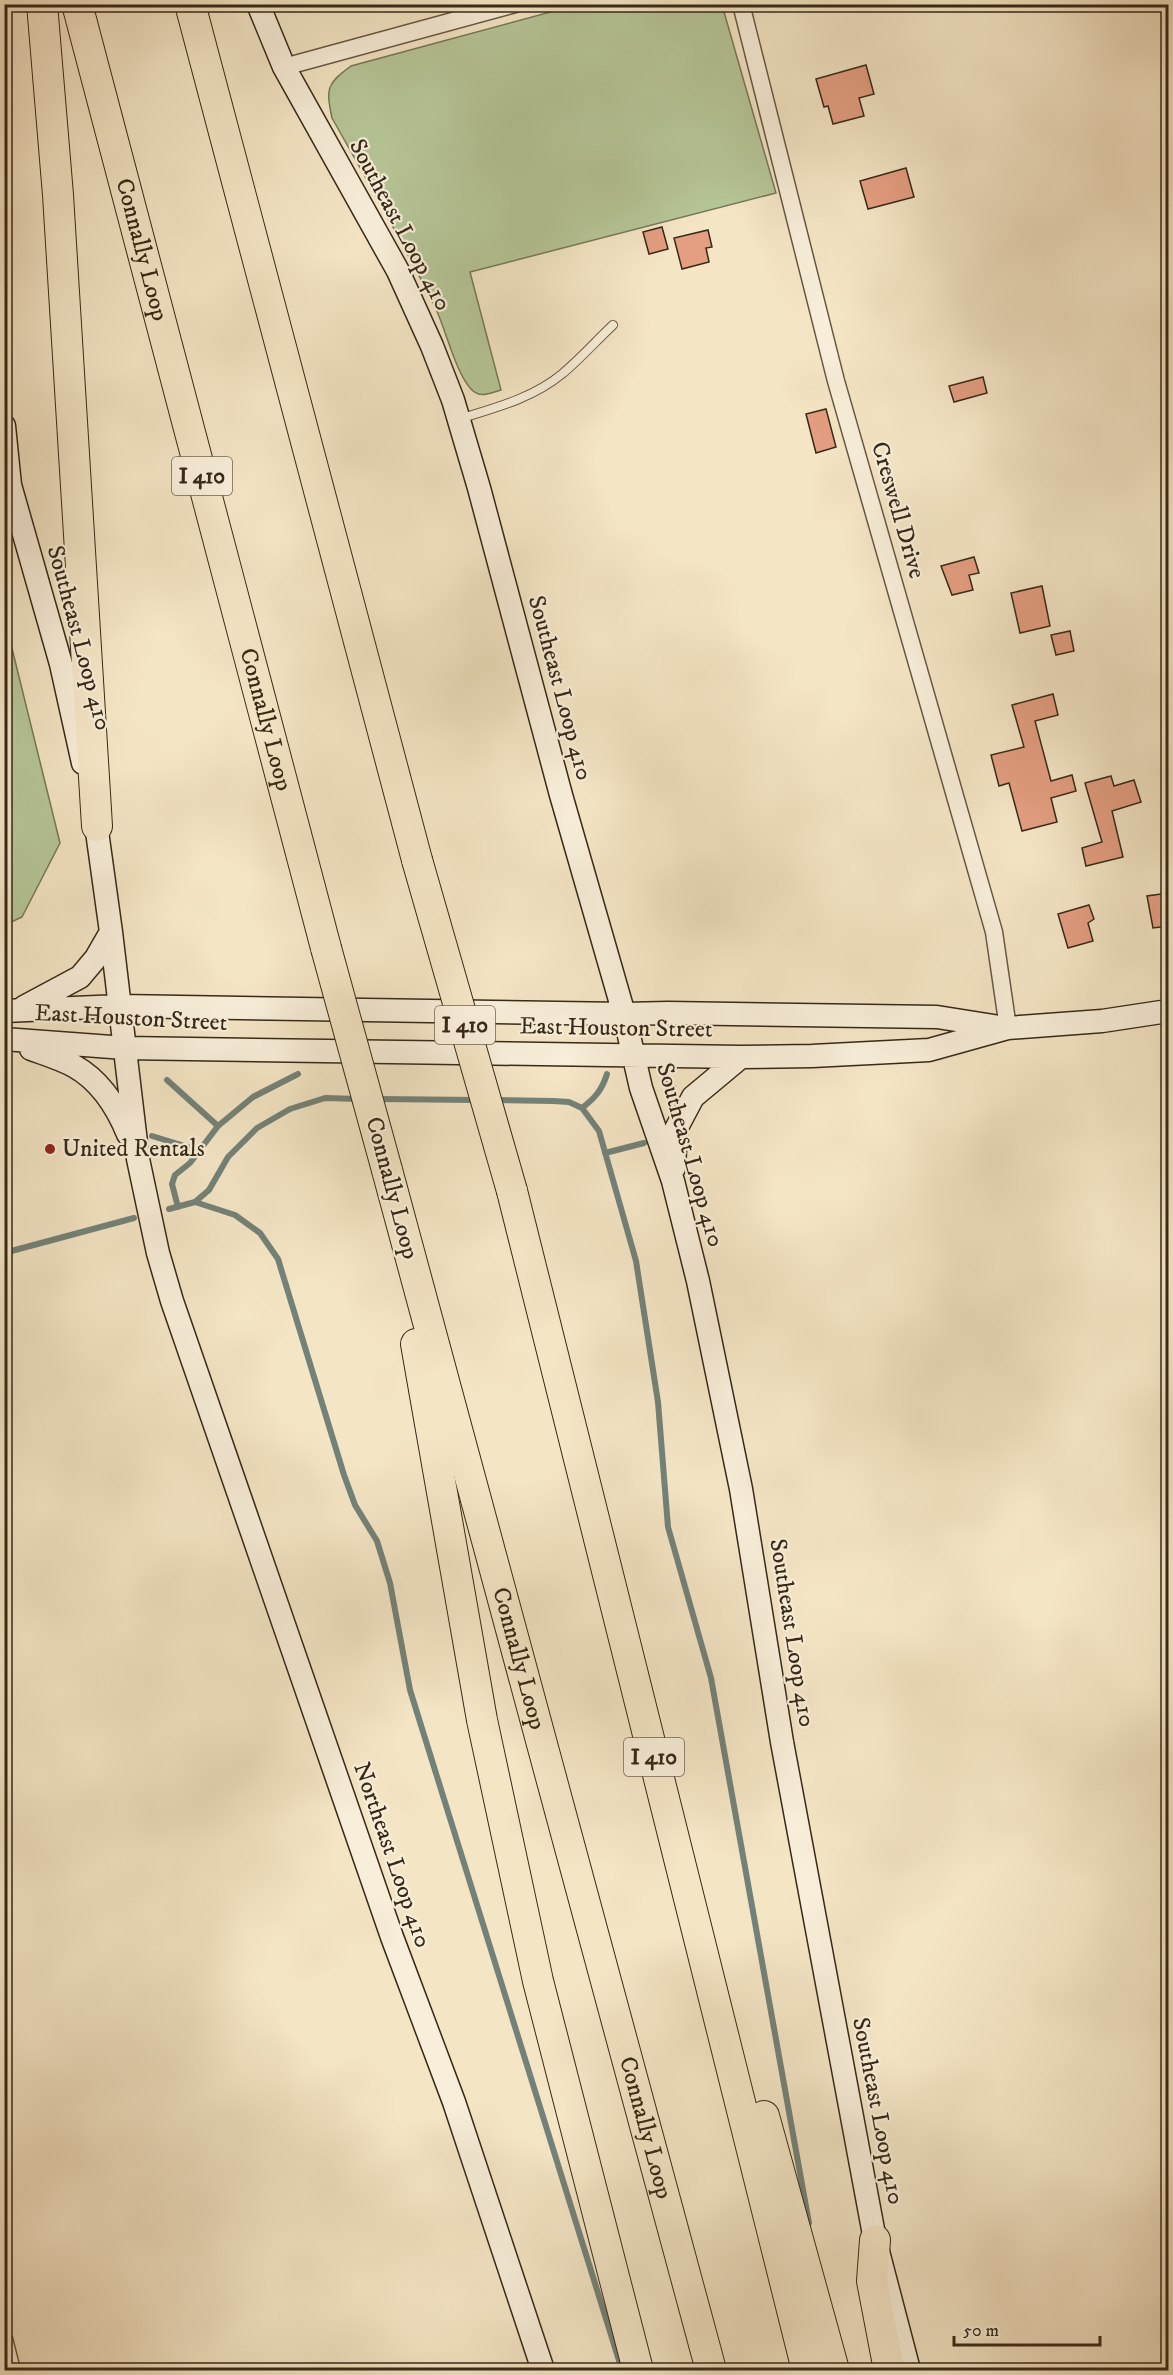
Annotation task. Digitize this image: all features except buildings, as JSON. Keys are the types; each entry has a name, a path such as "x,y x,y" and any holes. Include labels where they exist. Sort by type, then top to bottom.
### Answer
{"highway":[{"path":"42,4 58,195 97,826"},
{"name":"Connally Loop","path":"77,4 326,948 711,2370"},
{"name":"I 410","path":"190,4 417,860 512,1191 807,2370"},
{"path":"423,1306 416,1344 480,1708 538,1981 638,2370"},
{"path":"683,1874 733,2002 834,2370"},
{"path":"875,2240 872,2280 889,2370"}],"main road":[{"name":"Southeast Loop 410","path":"258,4 284,67 398,271 432,346 459,419 561,795 624,1014 641,1088 673,1181 698,1281 741,1489 782,1742 875,2240 909,2370"},
{"name":"Southeast Loop 410","path":"4,426 10,485 61,664 97,826 138,1159 158,1254 192,1358"},
{"path":"11,1010 80,977 96,958 111,932"},
{"name":"East Houston Street","path":"11,1010 120,1006 937,1017 1008,1028"},
{"name":"East Houston Street","path":"4,1039 125,1048 741,1058 929,1050 1008,1028 1102,1021 1168,1011"},
{"path":"4,1039 74,1066 98,1084 118,1110 138,1159"},
{"path":"673,1181 676,1129 693,1097 741,1058"},
{"name":"Northeast Loop 410","path":"192,1358 392,1938 454,2102 543,2370"}],"street":[{"path":"284,67 515,4"},
{"name":"Creswell Drive","path":"741,4 839,392 994,932 1008,1028"},
{"path":"4,2339 12,2370"}],"lane":[{"path":"459,419 504,405 545,385 561,375 613,325"}],"path":[{"path":"673,1080 674,1087"}],"green space":[{"path":"580,4 722,5 776,193 470,272 501,390 478,394 471,389 461,373 424,285 332,118 330,88 332,83 351,66"},
{"path":"5,620 60,843 22,917 5,925"}],"waterway":[{"path":"178,1207 172,1184 175,1175 190,1163 218,1126 253,1097 298,1074"},
{"path":"582,1108 598,1093 607,1074"},
{"path":"167,1080 218,1126"},
{"path":"169,1209 195,1202 209,1190 228,1157 257,1128 290,1109 325,1098 358,1099"},
{"path":"377,1099 478,1100"},
{"path":"494,1100 569,1102 582,1108 599,1131 636,1261 658,1402 668,1527 711,1678 809,2223"},
{"path":"152,1136 198,1150"},
{"path":"605,1153 644,1143"},
{"path":"195,1202 235,1215 260,1233 278,1259 344,1475 355,1505 377,1541 390,1583 410,1690 622,2370"},
{"path":"4,1253 134,1218"}],"place":[{"name":"United Rentals","path":"50,1149"}]}
